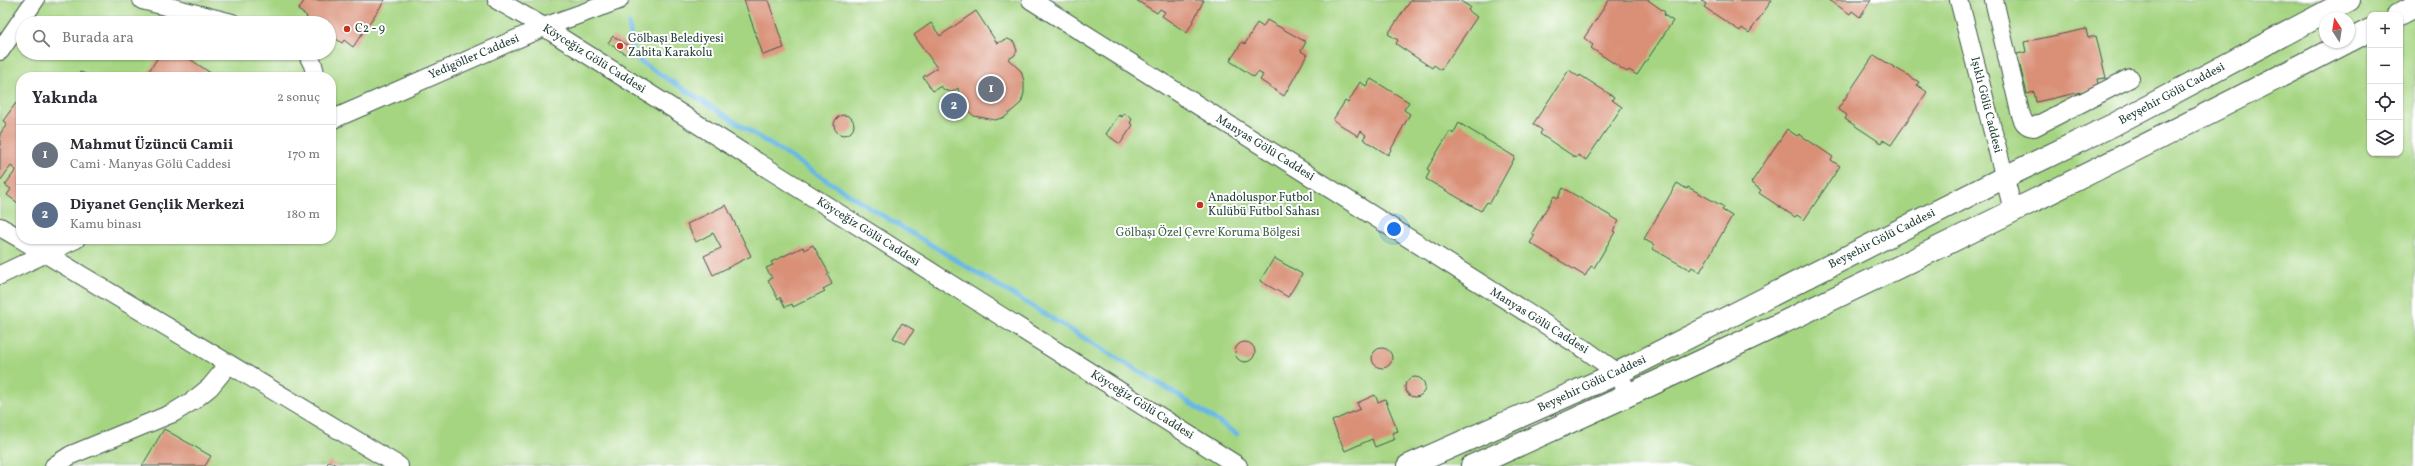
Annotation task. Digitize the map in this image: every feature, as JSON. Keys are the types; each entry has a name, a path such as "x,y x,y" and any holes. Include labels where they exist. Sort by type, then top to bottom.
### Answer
{"main road":[{"name":"Beyşehir Gölü Caddesi","path":"1408,466 1618,373 2005,177 2113,125 2349,0"},
{"path":"2403,12 2415,6"},
{"path":"2355,38 2367,32"},
{"path":"1472,466 1629,396 2013,210 2227,104 2335,48"}],"street":[{"path":"24,16 35,0"},
{"path":"142,0 205,16"},
{"name":"Köyceğiz Gölü Caddesi","path":"497,0 544,27 1238,466"},
{"name":"Yedigöller Caddesi","path":"336,118 544,27 619,0"},
{"name":"Manyas Gölü Caddesi","path":"1031,0 1618,373"},
{"name":"Işıklı Gölü Caddesi","path":"1959,0 2013,210"},
{"path":"1994,0 2020,112 2024,122 2028,126 2034,127 2130,78"},
{"path":"0,51 16,28"},
{"path":"310,60 315,72"},
{"path":"0,227 16,236"},
{"path":"30,244 399,466"},
{"path":"0,275 65,244"},
{"path":"54,466 71,455 173,413 194,400 210,387 229,364"},
{"path":"1618,373 1629,396"}],"green space":[{"name":"Gölbaşı Özel Çevre Koruma Bölgesi","path":"0,0 2415,0 2415,466 0,466"}],"building":[{"name":"C2 - 9","path":"305,0 385,0 353,47 344,40 342,43 336,39 336,16 307,16 298,10"},
{"path":"744,0 768,0 784,48 763,55"},
{"path":"1136,0 1204,0 1187,33 1162,16 1165,12 1160,9 1157,13"},
{"path":"1411,0 1459,0 1470,7 1468,10 1477,17 1441,70 1434,65 1432,68 1396,44 1398,40 1388,34"},
{"path":"1609,0 1648,0 1665,12 1664,15 1673,21 1637,75 1629,70 1627,72 1591,48 1593,45 1584,38"},
{"path":"1701,0 1772,0 1749,33 1742,28 1740,31 1704,7 1706,4"},
{"path":"1829,0 1871,0 1860,17 1852,11 1850,14"},
{"path":"976,11 997,43 1008,39 1014,42 1017,51 1014,56 1008,59 1021,71 1024,81 1024,93 1021,103 1005,117 995,120 974,116 966,109 960,99 958,88 952,92 944,90 941,86 933,91 923,77 937,68 914,35 931,23 940,36"},
{"path":"1267,20 1306,42 1301,51 1307,55 1284,96 1260,80 1263,75 1258,72 1254,77 1230,61 1242,42 1245,44 1257,23 1263,27"},
{"path":"2086,29 2088,38 2096,36 2106,78 2097,79 2099,88 2036,102 2034,92 2027,94 2017,54 2026,52 2024,42"},
{"name":"Gölbaşı Belediyesi Zabita Karakolu","path":"613,36 632,48 627,55 608,43"},
{"path":"1874,55 1919,82 1917,85 1927,92 1891,145 1883,140 1881,143 1845,119 1847,115 1838,109"},
{"path":"156,60 191,60 209,72 151,72 149,71"},
{"path":"1569,70 1579,77 1580,75 1614,97 1612,100 1622,107 1586,160 1578,155 1576,158 1540,134 1542,130 1533,124"},
{"path":"1371,79 1409,102 1404,110 1410,114 1388,155 1363,139 1366,135 1361,131 1358,136 1333,120 1345,101 1348,103 1360,82 1366,86"},
{"path":"16,103 16,170 11,166 0,181 0,134 7,124 3,121"},
{"path":"1124,113 1132,119 1130,123 1133,125 1120,144 1106,134 1119,115 1122,117"},
{"path":"844,115 851,118 854,125 851,132 844,135 837,132 834,125 837,118"},
{"path":"1459,123 1515,157 1490,203 1487,202 1481,211 1426,179 1430,171 1427,169 1450,131 1453,134"},
{"path":"1787,129 1797,136 1799,134 1833,157 1831,160 1840,166 1804,220 1797,215 1795,217 1759,193 1761,190 1751,183"},
{"path":"16,170 16,202 7,195 11,189 5,185"},
{"path":"1677,183 1687,189 1688,187 1724,207 1722,210 1732,216 1700,272 1692,267 1690,270 1653,249 1654,245 1644,239"},
{"path":"1563,188 1619,221 1613,231 1615,232 1594,268 1591,266 1585,276 1530,243 1535,235 1532,233 1554,196 1558,198"},
{"path":"726,205 751,256 713,275 704,256 721,248 713,233 696,242 687,224"},
{"path":"813,245 829,273 827,274 832,284 823,289 825,291 793,307 792,304 785,307 780,297 778,299 768,280 772,278 766,268 773,265 771,262 803,247 804,250"},
{"path":"1274,258 1302,274 1288,297 1260,281"},
{"path":"902,323 914,330 905,344 893,338"},
{"path":"1245,342 1252,345 1255,352 1252,359 1245,362 1238,359 1235,352 1238,345"},
{"path":"1382,348 1389,351 1392,358 1389,365 1382,368 1375,365 1372,358 1375,351"},
{"path":"1415,377 1422,380 1425,387 1422,394 1415,397 1408,394 1405,387 1408,380"},
{"path":"1375,395 1378,402 1385,399 1398,431 1392,433 1395,439 1375,447 1372,439 1345,451 1332,421 1360,409 1357,403"},
{"path":"164,429 211,456 205,466 142,466"},
{"path":"329,461 338,466 326,466"}],"waterway":[{"path":"629,24 633,51 638,60 872,209 1173,392 1237,434"}],"place":[{"name":"C2 - 9","path":"347,29"},
{"name":"Gölbaşı Belediyesi Zabita Karakolu","path":"620,46"},
{"name":"Mahmut Üzüncü Camii","path":"991,89"},
{"name":"Diyanet Gençlik Merkezi","path":"954,106"},
{"name":"Anadoluspor Futbol Kulübü Futbol Sahası","path":"1200,205"}]}
